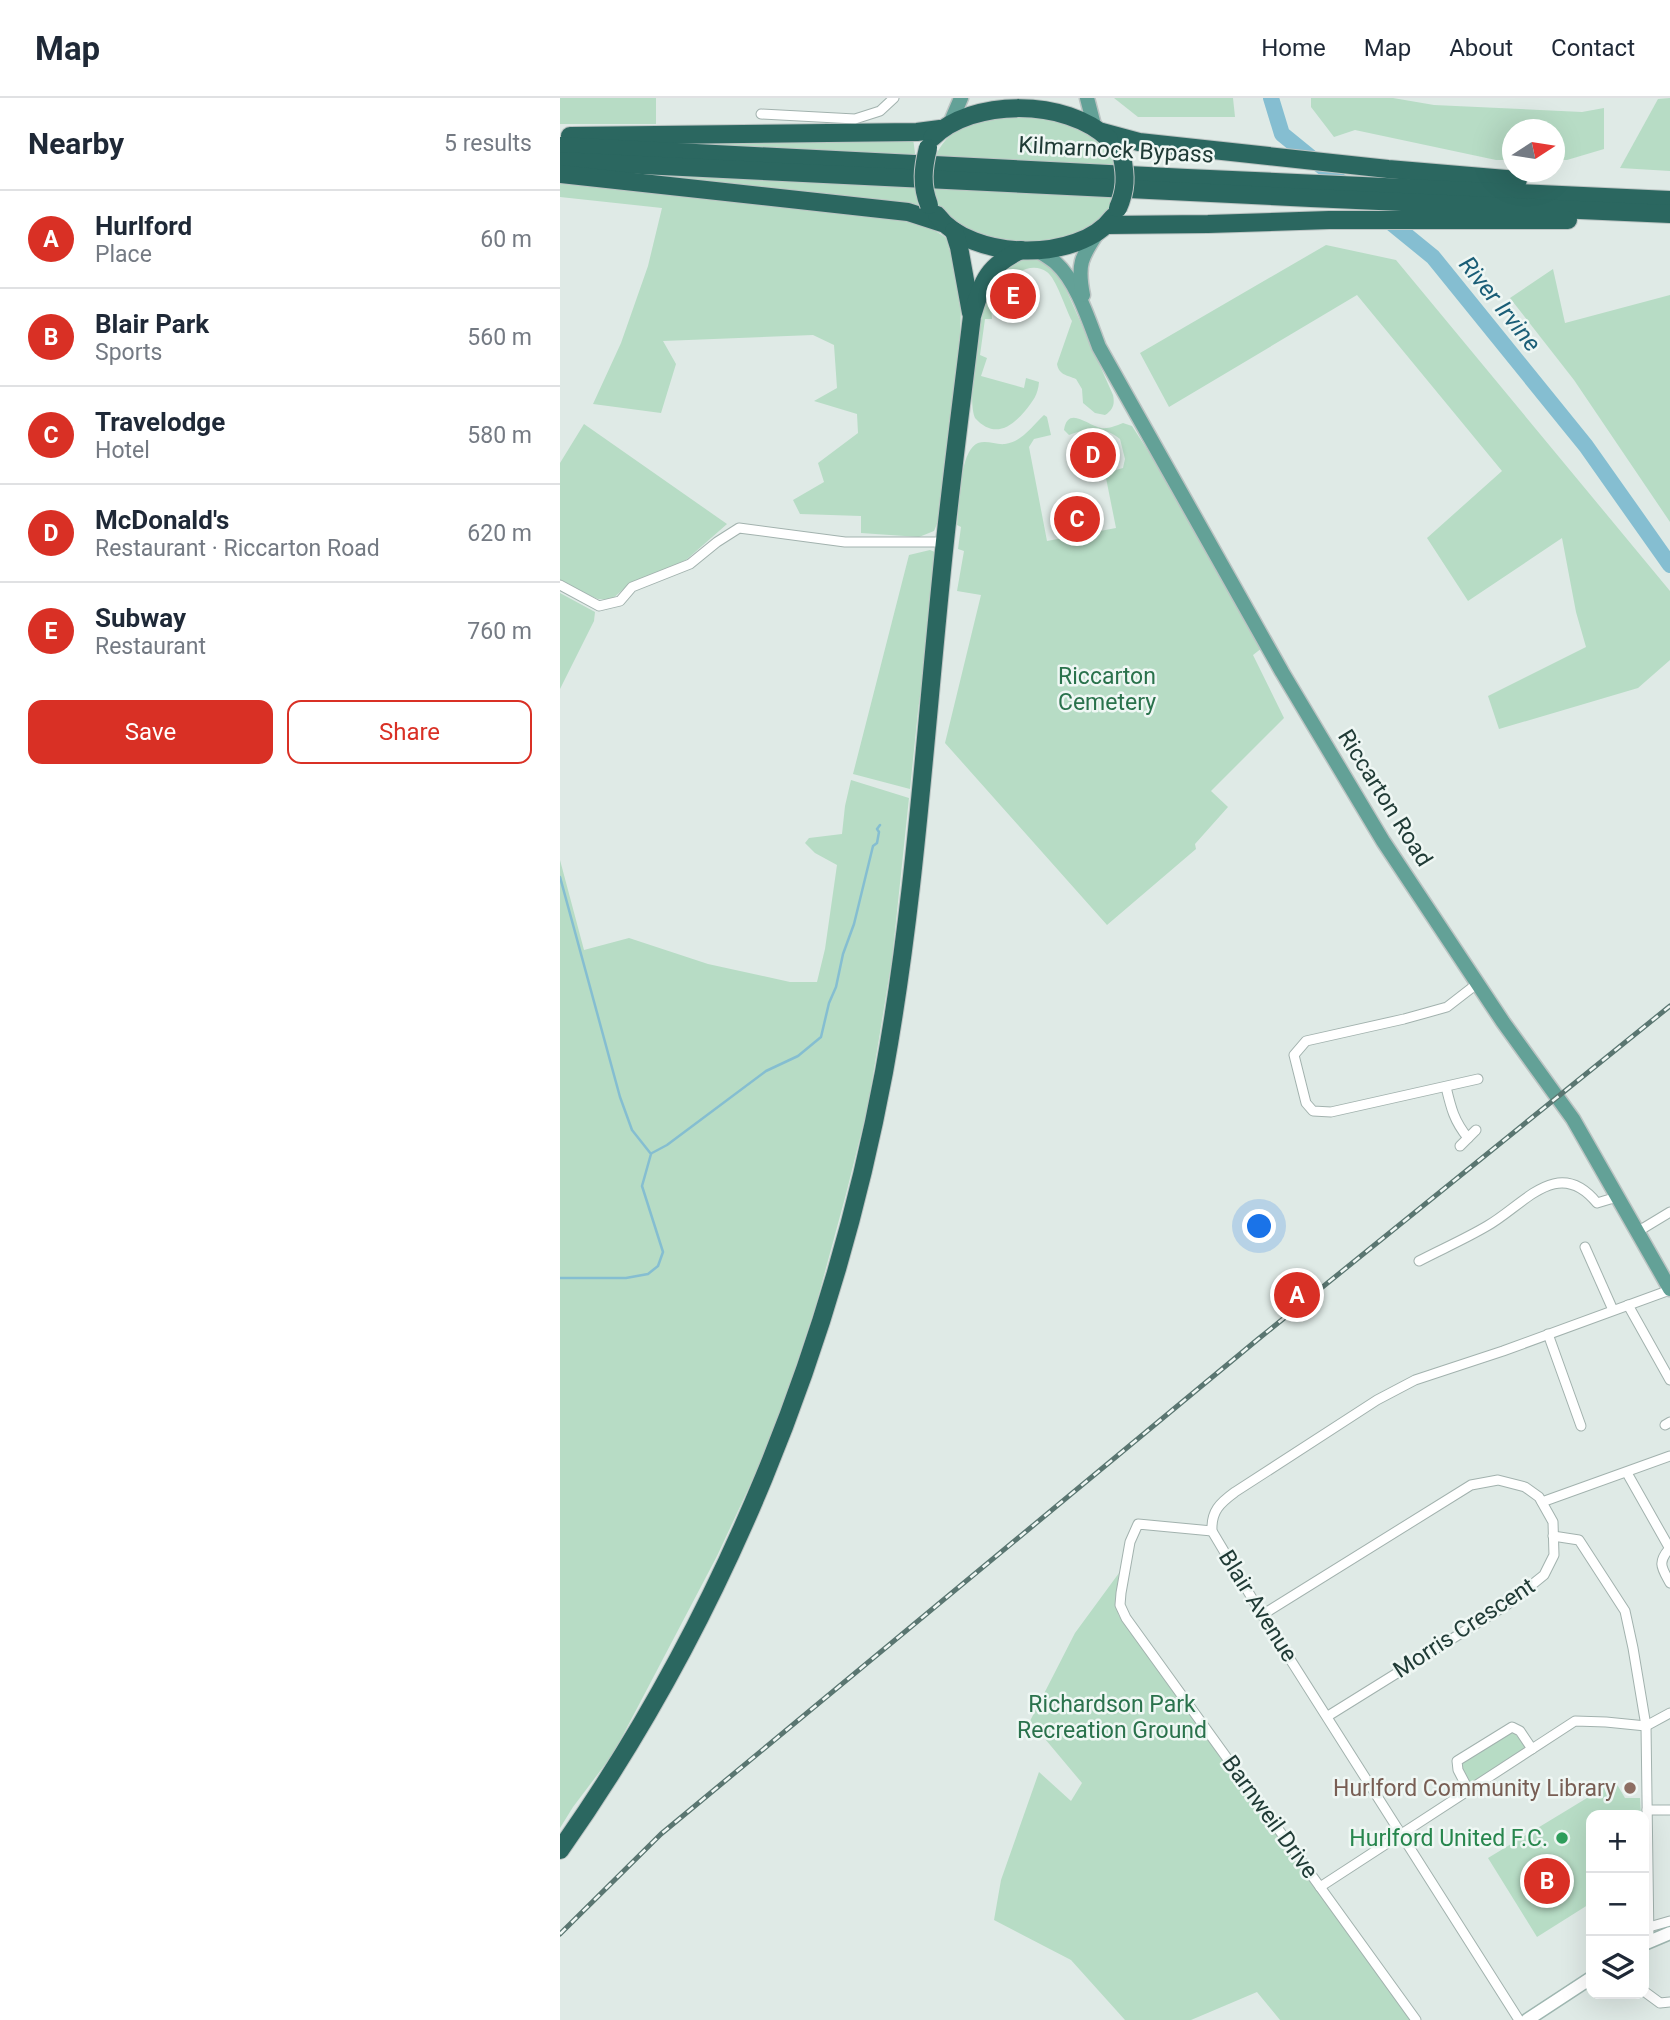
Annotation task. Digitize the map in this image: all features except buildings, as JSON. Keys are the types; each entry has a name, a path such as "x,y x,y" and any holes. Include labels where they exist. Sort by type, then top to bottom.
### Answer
{"highway":[{"path":"560,136 917,132 946,124 975,110 1003,101 1032,101 1139,142 1388,169 1670,192"},
{"path":"946,124 928,148 923,173 925,192 929,205 948,227 959,247 972,316"},
{"path":"1098,128 1114,144 1122,157 1125,185 1118,208 1102,228"},
{"name":"Kilmarnock Bypass","path":"560,146 1670,200"},
{"name":"Kilmarnock Bypass","path":"560,161 1670,214"},
{"path":"560,174 908,212 991,246 1029,250"},
{"path":"560,1850 635,1734 698,1621 726,1563 778,1444 821,1323 839,1261 871,1135 894,1008 932,689 944,542 972,316 980,292 993,267 1004,258 1029,250 1068,245 1102,228 1329,220 1670,220"}],"main road":[{"path":"946,124 961,98"},
{"path":"1087,98 1098,128"},
{"name":"Riccarton Road","path":"1087,315 1079,275 1084,254 1102,228"},
{"name":"Riccarton Road","path":"1029,250 1055,263 1067,276 1100,347 1282,672 1383,841 1478,984 1573,1119 1670,1290"},
{"path":"1649,1941 1670,1933"},
{"path":"1527,2020 1586,1981"}],"street":[{"path":"761,114 855,119 880,111 894,98"},
{"path":"560,586 599,606 620,601 632,587 690,564 739,528 845,542 944,542"},
{"path":"1478,984 1447,1007 1306,1041 1294,1055 1306,1103 1313,1111 1331,1112 1478,1079"},
{"path":"1446,1087 1457,1124 1468,1138"},
{"path":"1460,1146 1476,1130"},
{"path":"1419,1261 1490,1225 1541,1188 1552,1184 1572,1184 1583,1188 1597,1203 1617,1197"},
{"path":"1637,1232 1670,1212"},
{"path":"1585,1247 1613,1310"},
{"name":"Blair Avenue","path":"1519,2020 1262,1615 1212,1531 1212,1520 1214,1511 1221,1502 1377,1400 1415,1380 1670,1290"},
{"path":"1628,1305 1670,1380"},
{"path":"1548,1334 1581,1426"},
{"path":"1262,1615 1471,1485 1498,1480 1525,1487 1539,1497 1542,1503 1670,1457"},
{"path":"1627,1473 1670,1549 1662,1558 1662,1568 1670,1583"},
{"name":"Morris Crescent","path":"1328,1716 1508,1604 1544,1575 1555,1555 1553,1522 1542,1503"},
{"name":"Barnweil Drive","path":"1212,1531 1138,1524 1130,1542 1120,1605 1126,1618 1416,2020"},
{"path":"1553,1536 1579,1540 1625,1611 1646,1726 1647,1810"},
{"path":"1320,1887 1575,1721 1646,1726 1670,1713"},
{"path":"1469,1791 1458,1770 1457,1761 1512,1727 1520,1731 1532,1749"},
{"path":"1649,1810 1670,1811"},
{"path":"1649,1927 1670,1933"},
{"path":"1649,1995 1660,2003 1670,2002"}],"green space":[{"path":"560,98 656,98 656,124 560,124"},
{"path":"1114,98 1233,98 1235,117 1138,117"},
{"path":"1311,98 1393,98 1434,105 1582,112 1604,108 1604,149 1565,160 1565,119 1502,119 1502,160 1355,130 1334,137 1311,107"},
{"path":"1670,98 1670,171 1620,168 1658,99"},
{"path":"1003,113 1073,120 1107,145 1119,169 933,161 953,133"},
{"path":"913,138 916,161 617,140"},
{"path":"614,169 914,183 919,209 642,177"},
{"path":"560,178 921,222 945,237 954,250 961,307 959,369 939,519 934,531 919,537 861,533 861,516 800,514 793,500 824,482 818,463 858,433 857,414 814,401 837,388 834,345 813,335 663,341 676,364 661,413 593,404 621,343 648,266 662,208 560,197"},
{"path":"931,187 1118,195 1115,204 1084,233 1043,243 1002,241 952,221 938,207"},
{"path":"1326,245 1396,260 1670,591 1670,660 1638,688 1499,729 1488,696 1586,647 1576,612 1562,538 1468,601 1427,538 1502,471 1357,295 1169,407 1140,353"},
{"path":"1031,258 1047,263 1060,276 1113,395 1113,404 1105,415 1095,413 1083,403 1082,389 1076,379 1060,370 1057,364 1072,321 1050,275 1042,269 1029,268 1004,281 995,294 992,319 985,319 980,355 987,358 981,376 1024,388 1026,378 1039,382 1038,391 1013,422 1001,429 988,428 975,418 972,393 975,357 985,305 992,285 1002,271 1015,262"},
{"path":"1553,269 1565,323 1670,295 1670,522 1574,380 1510,298"},
{"name":"Riccarton Cemetery","path":"1044,415 1047,417 1051,435 1034,439 1029,447 1047,541 1116,528 1105,473 1123,468 1125,459 1120,439 1102,430 1069,435 1064,430 1066,423 1074,418 1101,428 1123,423 1132,426 1174,491 1262,648 1253,655 1284,718 1211,791 1228,807 1195,844 1196,849 1107,925 945,743 981,595 957,591 964,551 958,549 961,527 957,525 967,457 978,443 1011,443 1022,437"},
{"path":"584,424 727,524 686,560 627,586 611,600 598,599 560,582 560,463"},
{"path":"930,550 937,553 938,562 910,789 853,774 909,555"},
{"path":"560,593 595,612 594,621 560,689"},
{"path":"851,780 909,798 892,959 868,1106 816,1305 773,1436 717,1556 613,1754 560,1828 560,860 584,950 629,938 708,964 790,982 817,982 825,949 837,865 815,853 805,843 809,838 842,834"},
{"name":"Richardson Park Recreation Ground","path":"1119,1573 1115,1603 1119,1616 1412,2020 1280,2020 1257,1992 1191,2020 1125,2020 1071,1960 994,1920 1001,1880 1039,1772 1071,1801 1082,1783 1030,1721 1075,1633"},
{"path":"1514,1733 1524,1743 1524,1751 1473,1783 1469,1781 1462,1769 1463,1763 1507,1734"},
{"name":"Hurlford United F.C.","path":"1615,1781 1625,1798 1640,1798 1641,1810 1586,1810 1586,1906 1537,1937 1488,1858"}],"waterway":[{"name":"River Irvine","path":"1271,98 1282,134 1433,257 1586,446 1670,565"},
{"path":"652,1153 667,1145 766,1071 798,1056 821,1037 880,825"},
{"path":"560,877 620,1097 632,1130 651,1154 642,1186 663,1252 658,1266 648,1274 626,1278 560,1278"}],"railway":[{"path":"560,1934 661,1834 1257,1340 1670,1006"}],"place":[{"name":"Subway","path":"1013,296"},
{"name":"McDonald's","path":"1093,455"},
{"name":"Travelodge","path":"1077,519"},
{"name":"Hurlford","path":"1297,1295"},
{"name":"Hurlford Community Library","path":"1630,1788"},
{"name":"Hurlford United F.C.","path":"1562,1838"},
{"name":"Blair Park","path":"1547,1881"}]}
